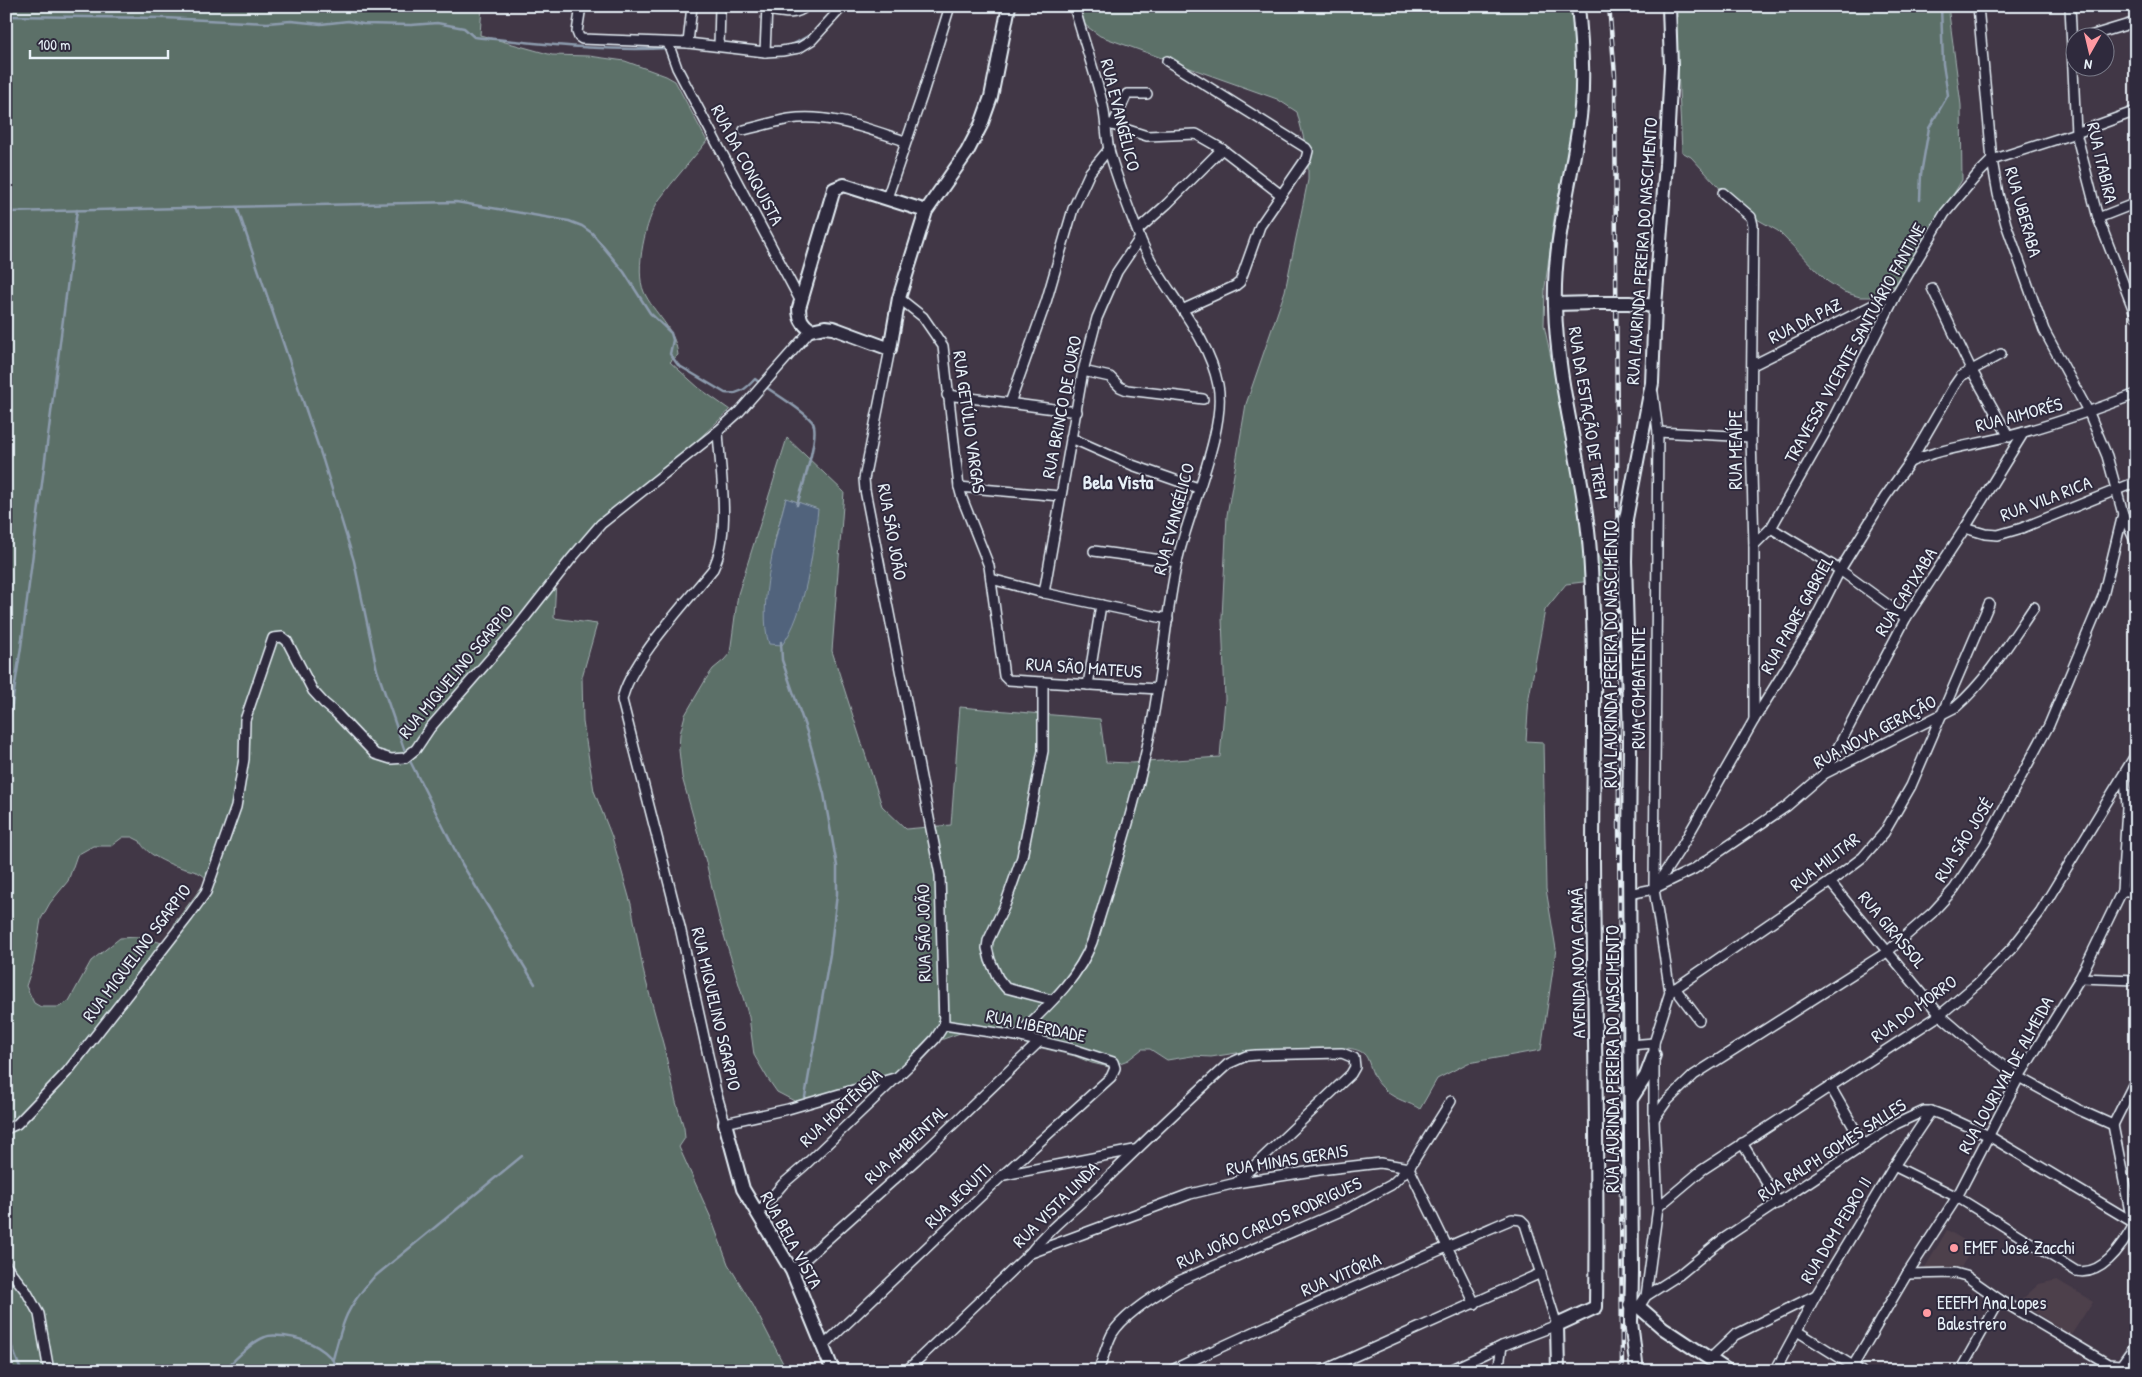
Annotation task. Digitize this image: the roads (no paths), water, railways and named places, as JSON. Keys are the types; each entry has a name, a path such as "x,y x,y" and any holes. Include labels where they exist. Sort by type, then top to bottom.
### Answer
{"street":[{"path":"581,6 577,32 579,37 587,40 688,43 764,52 799,48 812,40 843,6"},
{"path":"688,43 692,6"},
{"path":"719,46 720,6"},
{"path":"764,52 767,8 789,14 795,13 806,6"},
{"path":"887,198 950,6"},
{"name":"RUA SÃO JOÃO","path":"944,1025 940,875 864,479 899,298 926,210 967,152 981,125 1000,63 1010,6"},
{"name":"RUA EVANGÉLICO","path":"1017,1036 1065,988 1076,974 1092,942 1132,808 1151,732 1177,562 1216,426 1220,404 1220,395 1213,364 1184,309 1156,271 1139,234 1118,179 1109,149 1109,124 1074,6"},
{"name":"RUA DA ESTAÇÃO DE TREM","path":"1578,6 1581,96 1578,129 1556,253 1554,304 1557,354 1586,511 1593,618"},
{"name":"RUA LAURINDA PEREIRA DO NASCIMENTO","path":"1637,1371 1632,1340 1635,1306 1632,1273 1629,894 1630,740 1625,561 1626,519 1652,383 1655,306 1671,67 1669,6"},
{"name":"RUA UBERABA","path":"1978,6 1992,160 2006,224 2044,330 2089,413 2107,456 2123,514 2136,543"},
{"name":"RUA ITABIRA","path":"2070,6 2072,28"},
{"path":"2114,29 2136,22"},
{"name":"RUA DA CONQUISTA","path":"668,43 677,68 801,302"},
{"path":"1167,61 1306,148 1308,155 1280,194 1255,236 1240,282 1184,309"},
{"name":"RUA ITABIRA","path":"2074,78 2076,133 2098,218 2132,300 2136,316"},
{"path":"1147,94 1127,94 1109,124 1147,136 1196,134 1222,148 1280,194"},
{"path":"1992,160 2136,111"},
{"path":"744,130 791,119 826,119 841,121 905,141"},
{"name":"RUA BRINCO DE OURO","path":"1044,593 1083,371 1097,318 1108,290 1139,234 1222,148"},
{"path":"1010,403 1046,302 1073,209 1090,172 1109,149"},
{"name":"TRAVESSA VICENTE SANTUÁRIO FANTINE","path":"1754,545 1771,528 1834,417 1897,293 1945,213 1992,160"},
{"path":"890,349 825,326 811,330 801,321 799,314 801,302 834,189 844,185 926,210"},
{"name":"RUA MEAÍPE","path":"1723,193 1751,217 1753,225 1751,437 1754,545 1754,720"},
{"path":"2098,218 2136,203"},
{"path":"1932,288 1971,369 2009,437"},
{"name":"RUA DA PAZ","path":"1753,365 1897,293"},
{"name":"RUA GETÚLIO VARGAS","path":"899,298 923,318 943,346 947,395 959,487 986,555 991,579 1002,672 1008,680"},
{"path":"1554,304 1629,303 1655,306"},
{"name":"RUA MIQUELINO SGARPIO","path":"6,1129 17,1124 67,1072 152,965 206,892 236,806 244,759 246,714 273,638 282,637 287,641 313,691 375,754 391,759 405,758 416,749 430,728 516,629 601,524 740,412 811,330"},
{"name":"RUA PADRE GABRIEL","path":"1654,889 1809,631 1840,570 1885,497 1910,462 1954,386 1961,376 1971,369 2001,354"},
{"path":"1083,371 1110,377 1120,387 1127,390 1203,399"},
{"name":"RUA COMBATENTE","path":"1652,383 1658,432 1654,889 1672,990"},
{"name":"RUA AIMORÉS","path":"1910,462 1933,452 2009,437 2089,413 2136,394"},
{"path":"947,395 1077,412"},
{"name":"RUA MIQUELINO SGARPIO","path":"718,431 724,530 718,558 713,569 629,678 622,700 680,927 716,1092 725,1123"},
{"path":"1658,432 1751,437"},
{"name":"RUA CAPIXABA","path":"1824,774 1906,618 1965,528 2024,432"},
{"path":"1072,438 1132,465 1198,488"},
{"name":"RUA VILA RICA","path":"1965,528 1985,534 1998,534 2022,528 2136,482"},
{"path":"959,487 1060,496"},
{"name":"RUA SÃO JOSÉ","path":"1654,1119 1666,1102 1694,1075 1887,952 1932,913 1969,869 2050,725 2103,596 2123,514"},
{"path":"1771,528 1840,570 1906,618"},
{"path":"1094,552 1177,562"},
{"path":"991,579 1044,593 1168,619"},
{"path":"1088,685 1101,604"},
{"name":"RUA MILITAR","path":"1672,990 1830,882 1862,857 1884,833 1911,786 1989,604"},
{"name":"RUA NOVA GERAÇÃO","path":"1654,889 1694,869 1787,806 1824,774 1956,708 1970,695 2034,607"},
{"name":"AVENIDA NOVA CANAÃ","path":"1557,1325 1596,1307 1597,1062 1594,953 1593,820 1595,763 1593,618"},
{"name":"RUA SÃO MATEUS","path":"1008,680 1158,689"},
{"path":"1043,682 1043,751 1022,857 987,948 994,969 1006,988 1052,1000"},
{"name":"RUA DO MORRO","path":"1658,1208 1702,1170 1940,1015 1978,983 2013,947 2040,912 2136,754"},
{"name":"RUA LOURIVAL DE ALMEIDA","path":"1855,1369 1907,1274 1957,1197 2019,1077 2080,978 2122,890 2132,807 2125,774"},
{"name":"RUA GIRASSOL","path":"1830,882 1940,1015 1976,1046 2019,1077 2077,1109 2113,1125"},
{"path":"1629,894 1654,889"},
{"path":"2122,890 2136,892"},
{"path":"2080,978 2136,980"},
{"path":"1672,990 1699,1020"},
{"path":"1631,1098 1643,1081 1672,990"},
{"name":"RUA LIBERDADE","path":"944,1025 1040,1041 1109,1060 1113,1062 1115,1068"},
{"name":"RUA HORTÊNSIA","path":"758,1212 783,1184 898,1077 934,1039 944,1025"},
{"name":"RUA AMBIENTAL","path":"792,1271 917,1159 1040,1041"},
{"path":"1630,1045 1654,1049"},
{"path":"1646,1296 1658,1208 1654,1119 1654,1049"},
{"name":"RUA VISTA LINDA","path":"906,1371 1030,1253 1047,1232 1098,1187 1134,1150 1228,1064 1256,1054 1342,1053 1354,1058 1355,1067 1351,1074 1236,1183"},
{"name":"RUA JEQUITI","path":"822,1347 1111,1077 1115,1068"},
{"path":"725,1123 788,1109 898,1077"},
{"path":"1894,1166 1957,1197 2076,1272 2085,1273 2103,1265 2120,1247 2135,1222 2113,1125 2136,1079"},
{"path":"1830,1086 1864,1145"},
{"name":"RUA JOÃO CARLOS RODRIGUES","path":"1098,1371 1116,1329 1163,1290 1179,1281 1350,1207 1391,1185 1409,1168 1451,1101"},
{"name":"RUA RALPH GOMES SALLES","path":"1635,1306 1646,1296 1679,1275 1723,1239 1864,1145 1896,1124 1914,1115 1931,1111 1988,1136 2135,1222"},
{"name":"RUA DOM PEDRO II","path":"1775,1371 1816,1294 1894,1166 1931,1111"},
{"name":"RUA BELA VISTA","path":"725,1123 743,1189 792,1271 833,1371"},
{"path":"1742,1143 1779,1203"},
{"path":"1004,1175 1134,1150"},
{"name":"RUA MINAS GERAIS","path":"1030,1253 1190,1194 1236,1183 1380,1163 1409,1168"},
{"path":"1409,1168 1476,1304"},
{"name":"RUA VITÓRIA","path":"1170,1371 1270,1324 1512,1219 1521,1220 1525,1224 1541,1273"},
{"path":"6,1266 26,1291 39,1314 50,1371"},
{"path":"1322,1371 1476,1304 1541,1273 1557,1325 1558,1371"},
{"path":"1907,1274 1959,1274 1966,1276 2000,1300 2105,1363 2117,1366 2124,1362 2136,1344"},
{"path":"1710,1359 1735,1335 1816,1294"},
{"path":"1960,1371 2000,1300"},
{"path":"1635,1306 1663,1328 1728,1371"},
{"path":"1448,1371 1502,1346 1557,1325"},
{"path":"1797,1332 1855,1369"},
{"path":"1498,1371 1502,1346"}],"water":[{"path":"786,498 818,509 811,561 802,599 797,617 782,645 769,644 765,611 769,571"}],"waterway":[{"path":"1920,200 1921,174 1929,128 1948,95 1943,64 1941,6"},
{"path":"6,16 164,18 267,23 291,21 321,24 348,21 363,24 411,25 437,23 464,28 474,37 595,48 668,48"},
{"path":"792,45 813,33"},
{"path":"6,212 456,202 569,221 582,226 592,233 624,272 650,313 671,333 673,340 670,354 678,365 725,393 734,393 742,390 755,379 809,418 813,423 814,439 797,505"},
{"path":"237,207 323,460 354,561 377,670 404,749"},
{"path":"6,742 21,647 77,210"},
{"path":"781,642 782,660 807,732 824,794 837,866 837,894 830,954 805,1097"},
{"path":"409,759 462,864 535,984"},
{"path":"333,1359 347,1315 357,1298 373,1278 522,1156"},
{"path":"6,1331 21,1371"},
{"path":"223,1371 254,1343 272,1335 293,1337 309,1342 330,1356 340,1371"}],"railway":[{"path":"1609,6 1615,75 1622,1371"}],"place":[{"name":"EMEF José Zacchi","path":"1954,1248"},
{"name":"EEEFM Ana Lopes Balestrero","path":"1927,1313"}],"district":[{"name":"Bela Vista","path":"1118,482"}]}
